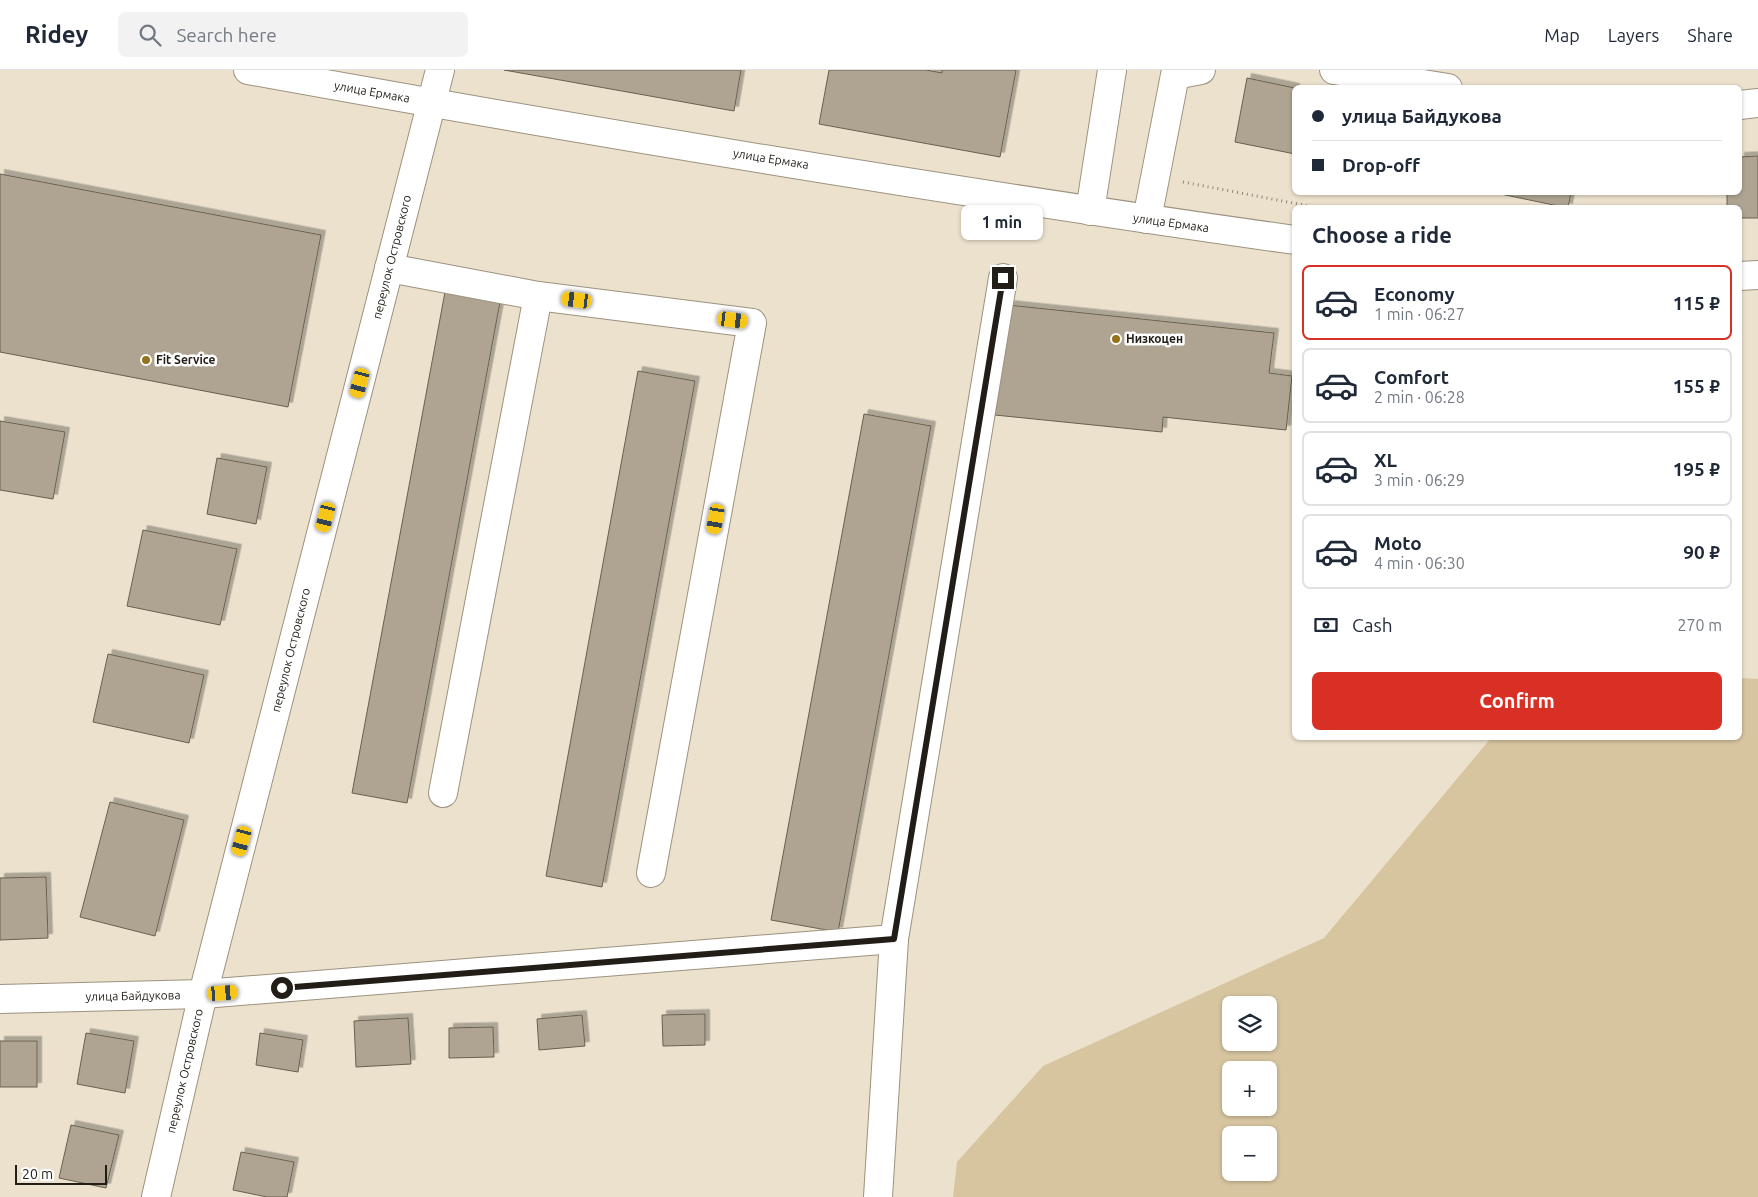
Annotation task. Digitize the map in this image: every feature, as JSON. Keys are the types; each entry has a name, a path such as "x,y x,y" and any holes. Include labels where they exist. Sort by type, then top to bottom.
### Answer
{"street":[{"name":"улица Ермака","path":"248,70 432,103 1090,211 1292,240"},
{"name":"переулок Островского","path":"156,1197 203,994 440,70"},
{"path":"1090,211 1112,70"},
{"path":"1147,219 1175,75 1201,70"},
{"path":"1334,70 1429,85"},
{"path":"1742,105 1758,103"},
{"path":"389,268 538,296 752,323 650,873"},
{"path":"1742,276 1758,275"},
{"path":"878,1197 894,939 1003,278"},
{"path":"443,793 538,296"},
{"name":"улица Байдукова","path":"0,999 203,994 894,939"}],"path":[{"path":"1155,177 1303,205"}],"shaded area":[{"path":"1742,678 1758,679 1758,1197 953,1197 957,1162 1043,1066 1324,938 1489,740 1742,740"}],"building":[{"path":"504,70 741,70 734,111"},
{"path":"829,70 926,70 942,73 942,70 1016,70 1000,157 819,124"},
{"path":"1247,78 1292,87 1292,153 1235,142"},
{"path":"1758,156 1758,218 1742,218 1742,205 1727,205 1727,195 1742,195 1742,157"},
{"path":"0,174 321,235 288,407 0,352"},
{"path":"1505,195 1570,195 1569,205 1554,205"},
{"path":"445,292 500,302 407,803 352,793"},
{"path":"1008,305 1274,333 1269,373 1292,376 1286,430 1163,417 1162,432 995,415"},
{"path":"638,371 695,381 602,887 546,876"},
{"path":"864,414 931,426 838,932 771,920"},
{"path":"0,421 65,432 53,499 0,490"},
{"path":"217,458 267,467 256,524 207,514"},
{"path":"143,530 237,549 220,625 127,606"},
{"path":"108,654 204,675 189,743 93,722"},
{"path":"110,802 184,820 155,936 80,917"},
{"path":"46,877 48,938 0,940 0,878"},
{"path":"705,1014 705,1045 663,1046 662,1015"},
{"path":"582,1015 585,1046 539,1050 537,1019"},
{"path":"408,1018 411,1064 356,1067 354,1021"},
{"path":"493,1027 494,1057 449,1058 449,1028"},
{"path":"86,1033 134,1041 125,1093 77,1084"},
{"path":"260,1033 303,1040 298,1072 256,1065"},
{"path":"0,1041 37,1041 37,1087 0,1087"},
{"path":"71,1125 119,1135 106,1188 59,1178"},
{"path":"241,1152 294,1162 287,1197 267,1197 233,1190"}],"place":[{"name":"Низкоцен","path":"1116,339"},
{"name":"Fit Service","path":"146,360"}],"route":[{"path":"282,988 894,939 1003,278"}]}
